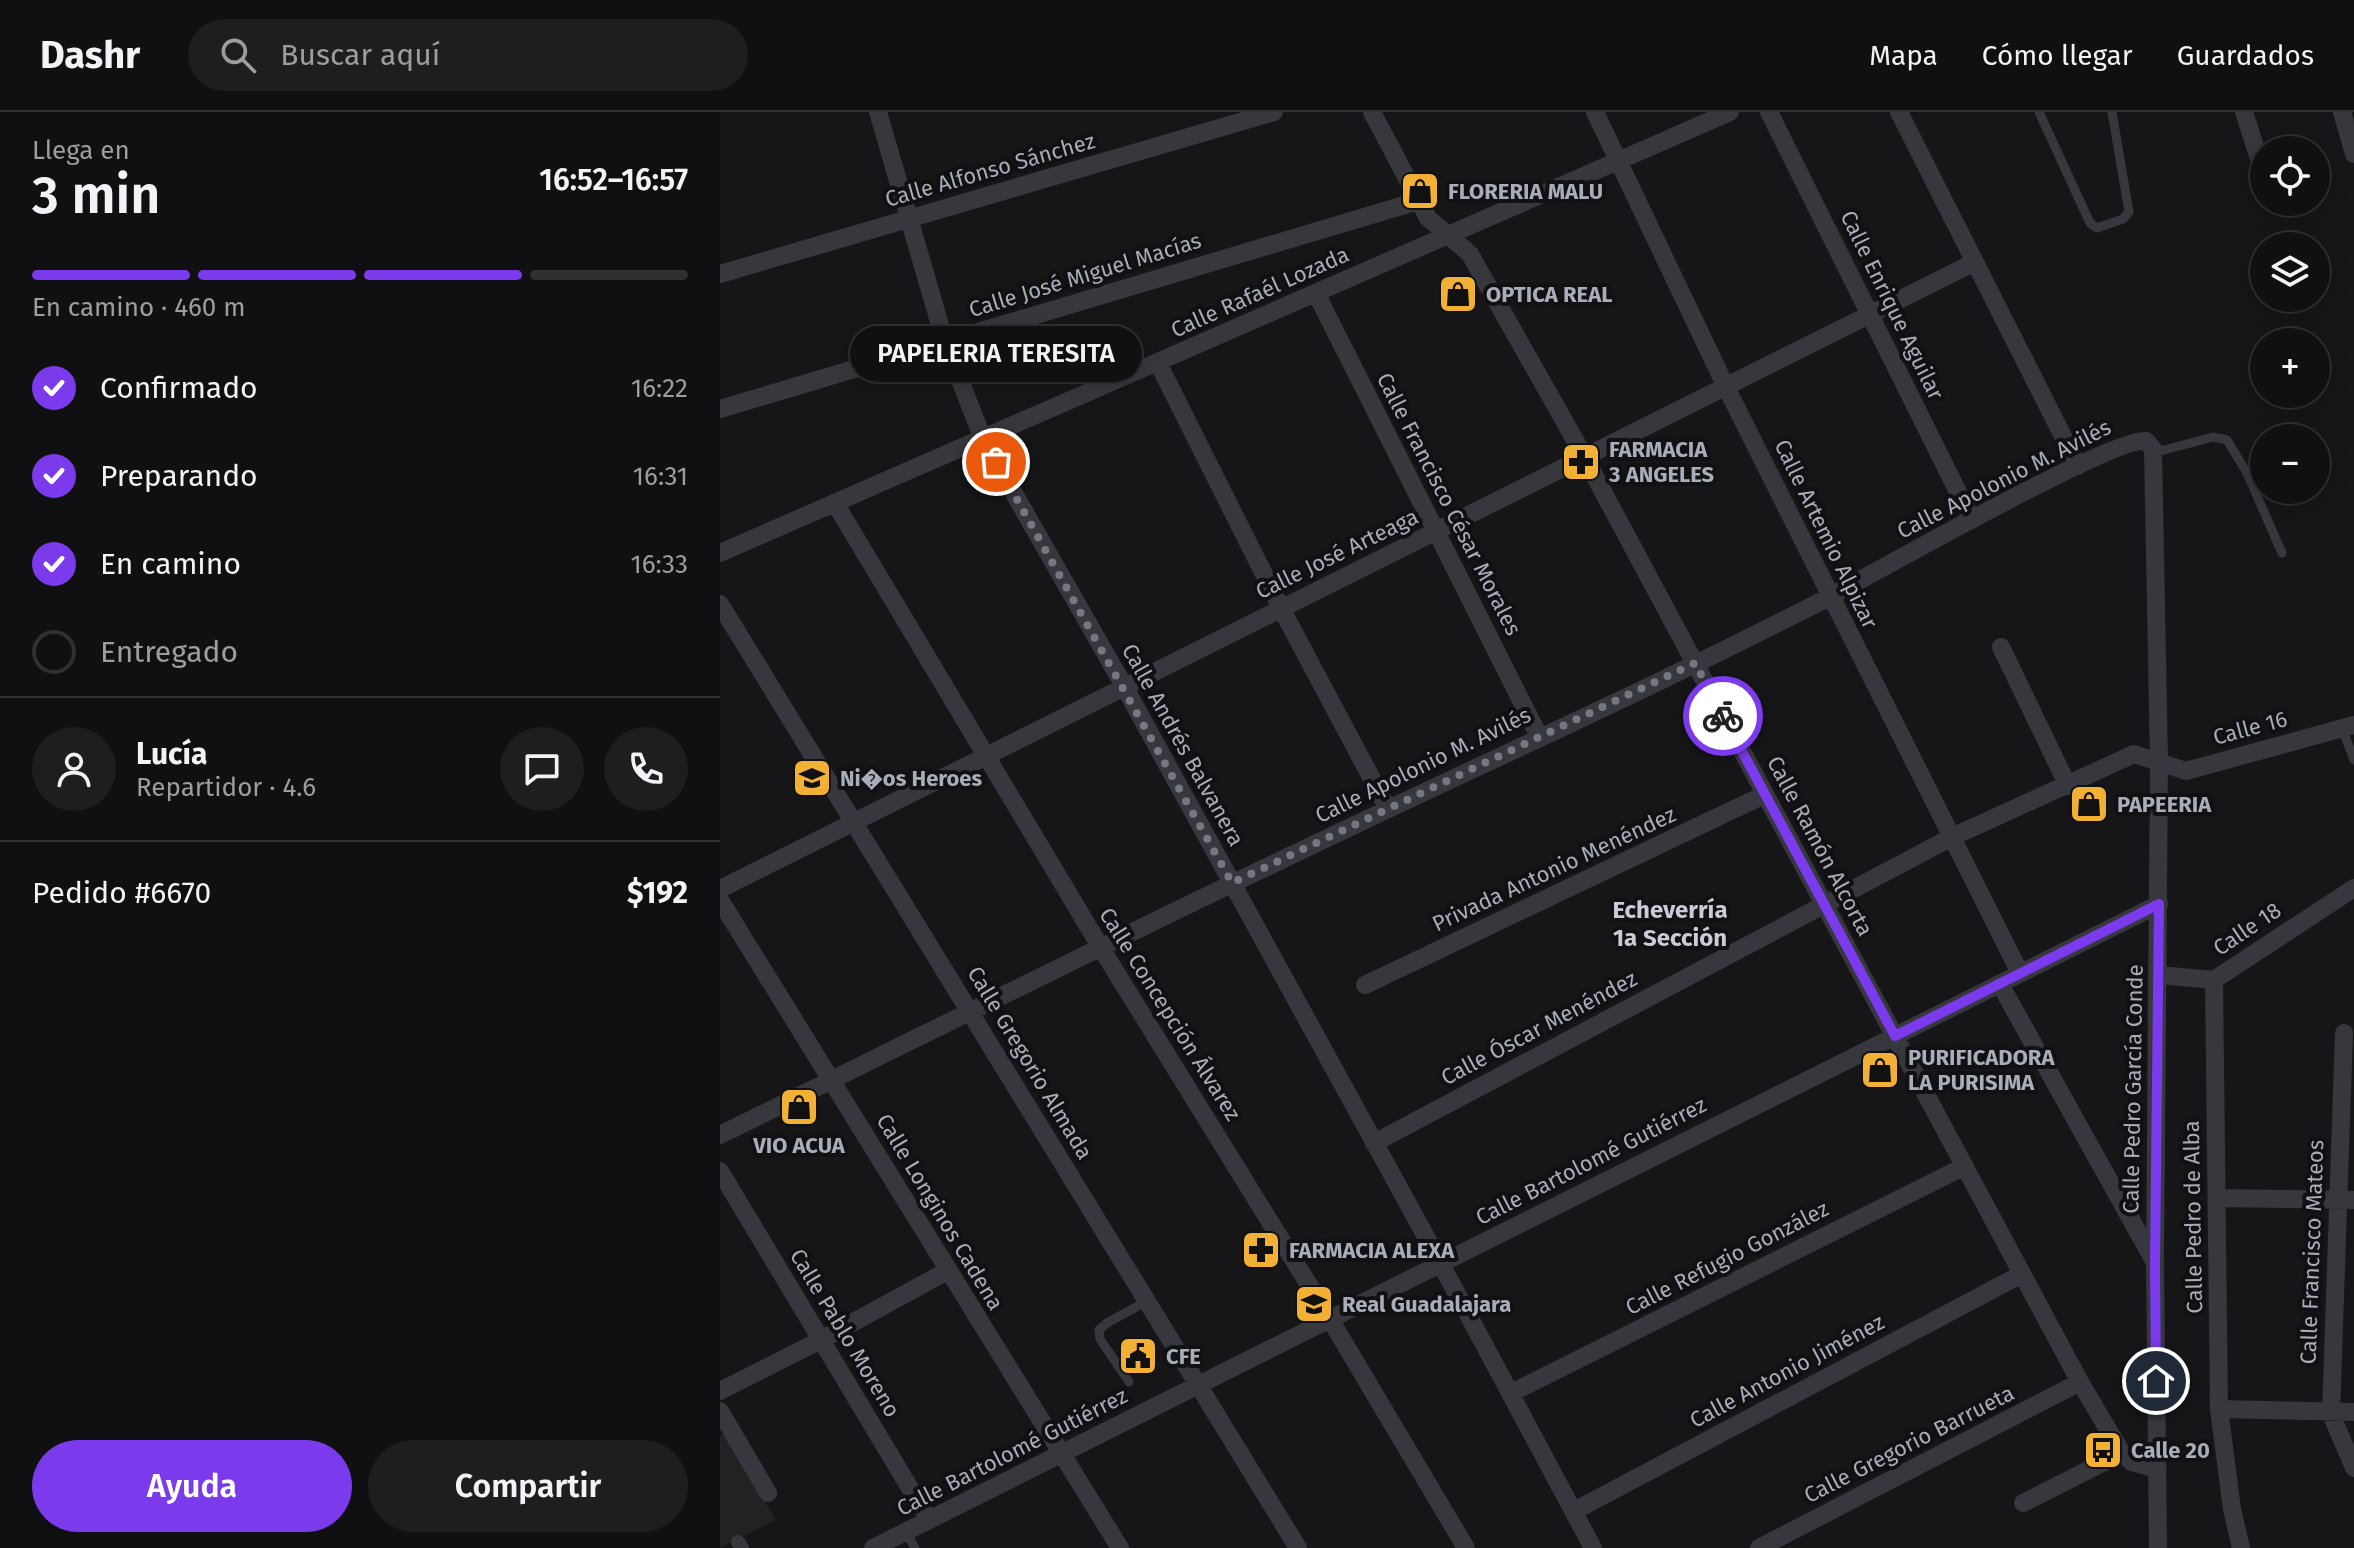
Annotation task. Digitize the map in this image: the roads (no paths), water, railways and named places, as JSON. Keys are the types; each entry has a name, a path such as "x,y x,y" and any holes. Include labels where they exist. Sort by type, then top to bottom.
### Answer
{"street":[{"name":"Calle Andrés Balvanera","path":"878,112 945,342 983,439 1124,686 1593,1548"},
{"name":"Calle Alfonso Sánchez","path":"720,274 1274,112"},
{"name":"Calle Ramón Alcorta","path":"1372,112 1428,218 1470,254 1585,458 2080,1382 2122,1453"},
{"name":"Calle Artemio Alpizar","path":"1595,112 1726,387 2020,973"},
{"name":"Calle Rafaél Lozada","path":"720,553 1730,112"},
{"name":"Calle Enrique Aguilar","path":"1769,112 1972,520"},
{"path":"1899,112 2078,466"},
{"path":"2244,112 2252,136"},
{"path":"2342,112 2354,154"},
{"name":"Calle José Miguel Macías","path":"720,409 1418,201"},
{"name":"Calle José Arteaga","path":"720,889 1975,262"},
{"name":"Calle Francisco César Morales","path":"1316,293 1539,736"},
{"path":"1158,363 1281,608 1388,809"},
{"name":"Calle Apolonio M. Avilés","path":"720,1135 1232,883 1695,663 2078,466 2135,440 2150,447"},
{"name":"Calle Pedro García Conde","path":"2150,447 2159,762 2155,1263 2158,1548"},
{"name":"Calle Concepción Álvarez","path":"835,503 1466,1548"},
{"name":"Calle Gregorio Almada","path":"720,604 1298,1548"},
{"path":"2001,647 2068,786"},
{"name":"Calle 16","path":"2159,762 2186,771 2348,726"},
{"name":"Calle Óscar Menéndez","path":"1374,1143 1952,837 2134,754 2159,762"},
{"name":"Privada Antonio Menéndez","path":"1365,985 1764,795"},
{"name":"Calle 18","path":"2159,975 2214,980 2354,888"},
{"name":"Calle Longinos Cadena","path":"720,900 1120,1548"},
{"name":"Calle Bartolomé Gutiérrez","path":"873,1548 910,1540 929,1520 2159,904"},
{"name":"Calle Pedro de Alba","path":"2214,980 2219,1409 2232,1509 2241,1548"},
{"path":"2000,984 2155,1263"},
{"name":"Calle Francisco Mateos","path":"2344,1033 2348,1072 2346,1200 2331,1414 2354,1468"},
{"name":"Calle Refugio González","path":"1511,1393 1965,1166"},
{"name":"Calle Pablo Moreno","path":"720,1171 929,1520"},
{"path":"2217,1198 2346,1200"},
{"path":"720,1391 947,1271"},
{"name":"Calle Antonio Jiménez","path":"1574,1511 2022,1274"},
{"name":"Calle Gregorio Barrueta","path":"1769,1546 2080,1382"},
{"path":"2219,1409 2331,1414 2354,1412"},
{"path":"720,1411 768,1493"},
{"path":"2023,1503 2122,1453 2132,1462 2157,1469"}],"lane":[{"path":"2039,112 2090,223 2097,228 2123,219 2129,212 2112,112"},
{"path":"2150,447 2213,437 2227,440 2247,473 2282,553"},
{"path":"2348,726 2354,760"},
{"path":"1129,1382 1100,1339 1099,1330 1147,1301"}],"place":[{"name":"FLORERIA MALU","path":"1420,191"},
{"name":"OPTICA REAL","path":"1458,294"},
{"name":"PAPELERIA TERESITA","path":"996,462"},
{"name":"FARMACIA 3 ANGELES","path":"1581,462"},
{"name":"Ni�os Heroes","path":"812,778"},
{"name":"PAPEERIA","path":"2089,804"},
{"name":"PURIFICADORA LA PURISIMA","path":"1880,1070"},
{"name":"VIO ACUA","path":"799,1107"},
{"name":"FARMACIA ALEXA","path":"1261,1250"},
{"name":"Real Guadalajara","path":"1314,1304"},
{"name":"CFE","path":"1138,1356"},
{"name":"Calle 20","path":"2103,1450"}],"district":[{"name":"Echeverría 1a Sección","path":"1670,924"}]}
